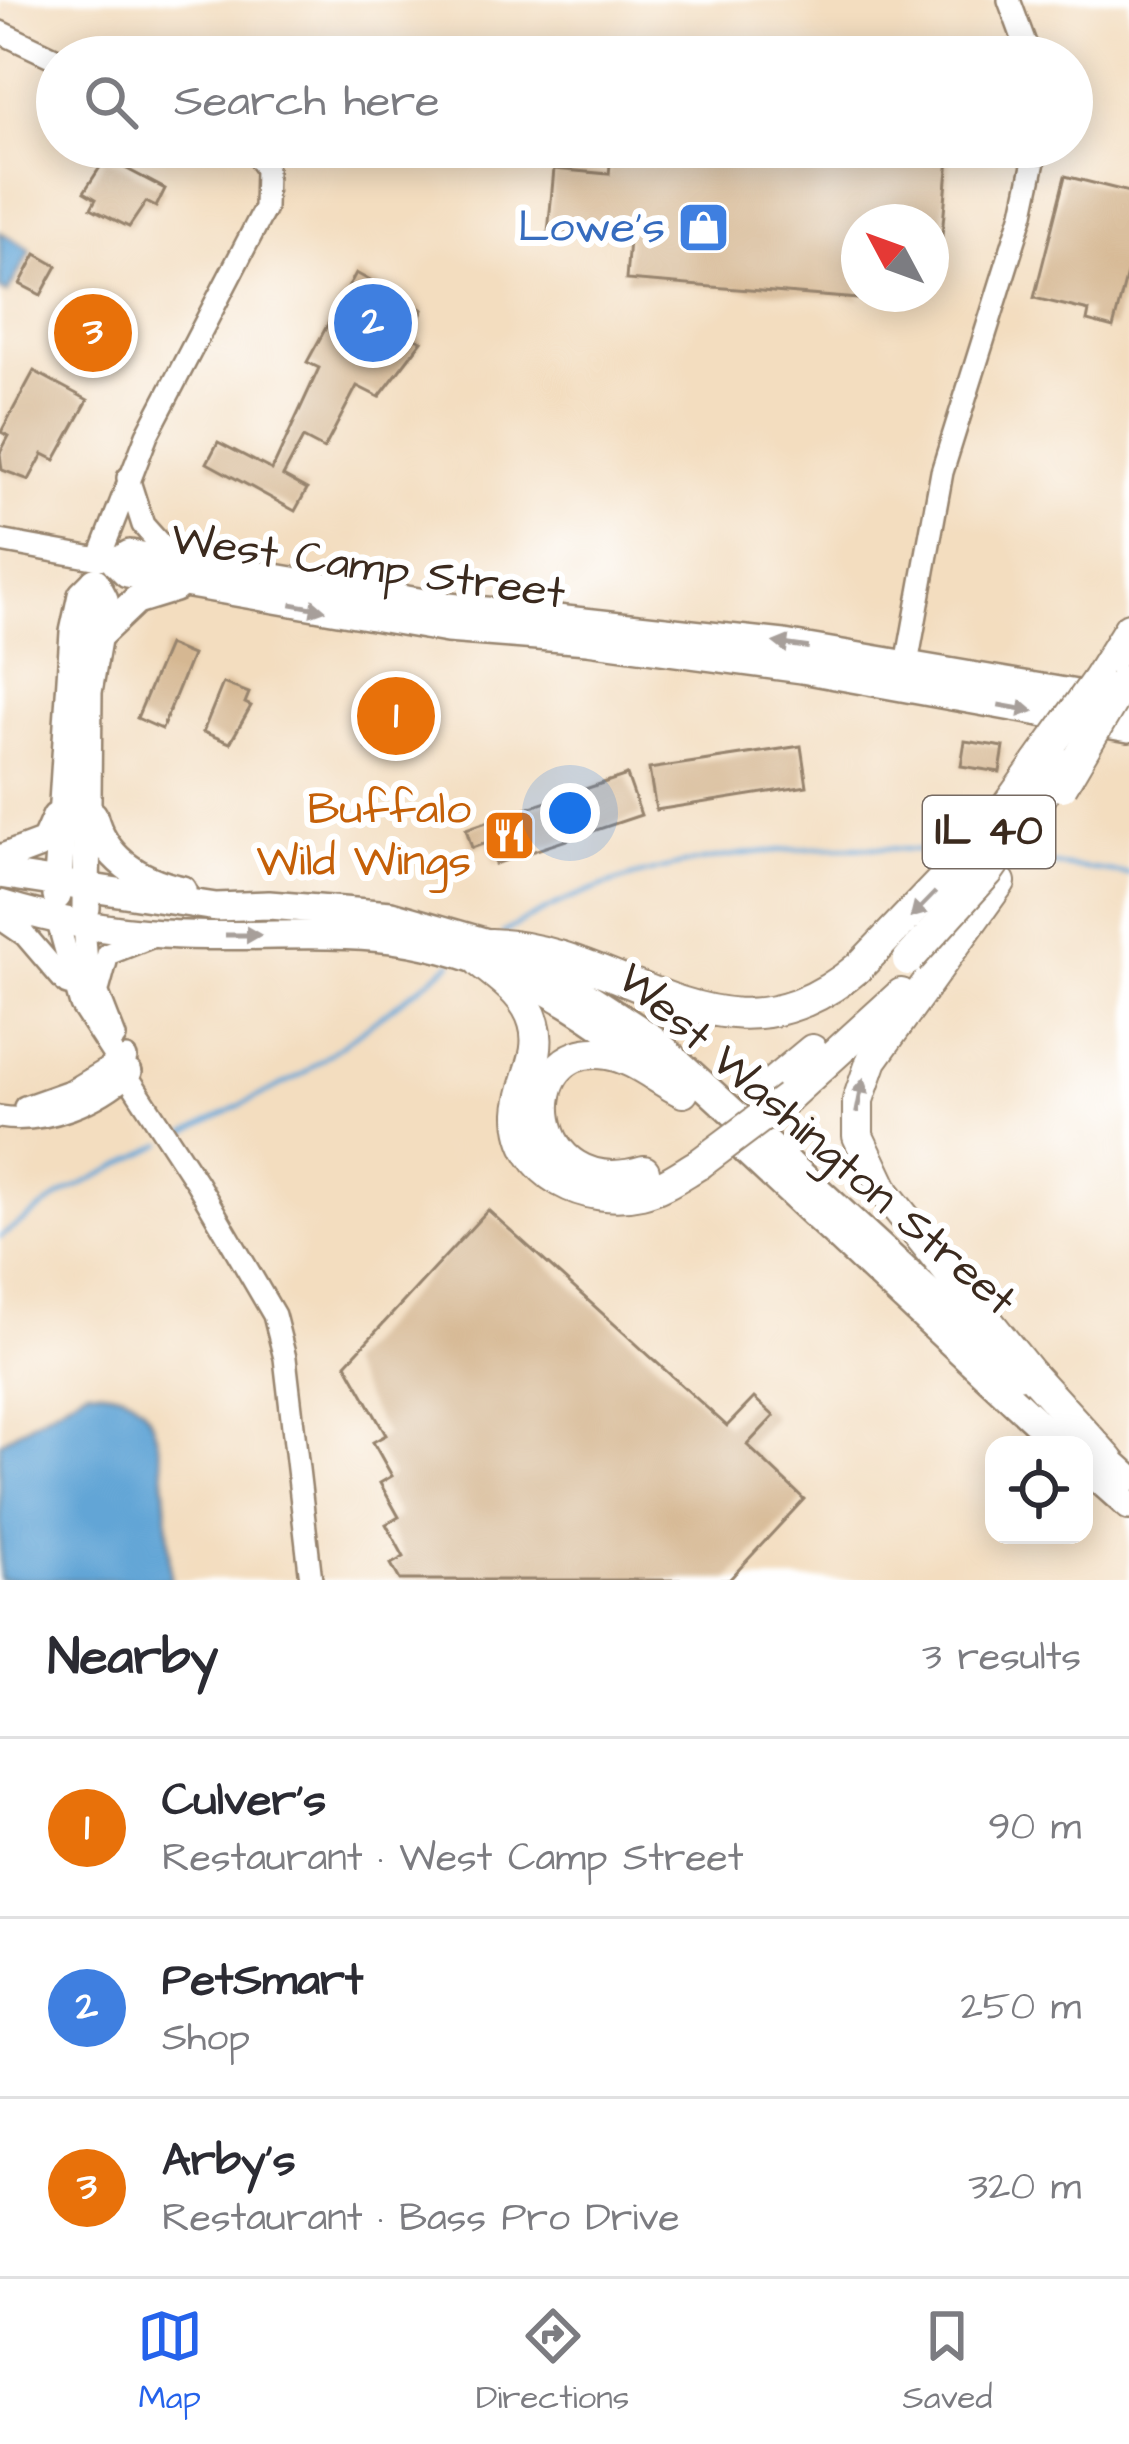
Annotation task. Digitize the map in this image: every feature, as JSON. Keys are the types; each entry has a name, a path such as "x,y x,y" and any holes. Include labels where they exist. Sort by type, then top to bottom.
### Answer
{"highway":[{"name":"IL 40","path":"927,962 1000,882 1122,676 1129,628"},
{"name":"IL 40","path":"486,953 535,973 691,1009 745,1016 806,1002 860,966 989,831 1122,676"},
{"path":"1107,1468 885,1193 862,1153 856,1114 865,1074 927,962 1122,676"},
{"name":"IL 40","path":"486,953 527,946 535,973 527,1008 536,1035 521,1126 527,1147 550,1175 587,1193 622,1196 658,1188 692,1155"},
{"path":"683,1092 623,1059 587,1054 566,1063 554,1076 543,1119 564,1158 596,1174 641,1172 692,1155 779,1091 927,962"}],"main road":[{"name":"West Camp Street","path":"103,568 130,554 449,607 683,630 1129,728"},
{"name":"West Camp Street","path":"103,568 447,629 904,676 1122,676"},
{"path":"103,568 104,599 88,692 96,827 134,873 181,890 268,905"},
{"path":"71,902 64,778 74,632 82,595 103,568"},
{"path":"95,639 142,596 191,586"},
{"path":"0,860 44,842 64,778"},
{"path":"71,902 91,794"},
{"name":"IL 40","path":"0,874 162,934 406,931"},
{"name":"IL 40","path":"0,904 268,905 360,911 406,931 486,953"},
{"name":"West Washington Street","path":"535,973 683,1092 1051,1436"},
{"name":"West Washington Street","path":"535,973 652,1038 1107,1468 1129,1506"}],"street":[{"path":"1009,0 1022,36"},
{"path":"0,32 36,49"},
{"path":"0,541 103,568 128,478 265,208 265,168"},
{"path":"904,676 942,472 1023,213 1032,168"},
{"path":"128,478 143,525 175,561"},
{"path":"71,902 91,1006"},
{"path":"0,918 50,961 91,1006 277,1325 311,1580"},
{"path":"91,1006 108,953 162,934"},
{"path":"0,1114 55,1099 125,1068"}],"water":[{"path":"0,232 31,250 7,293 0,289"},
{"path":"87,1389 127,1396 140,1405 153,1426 163,1468 171,1580 0,1580 0,1442"}],"building":[{"path":"100,168 125,168 165,189 156,207 146,202 129,227 91,208 96,199 84,192"},
{"name":"Lowe's","path":"610,168 948,168 945,204 841,204 841,298 626,280 629,239 548,233 554,169 609,174"},
{"path":"1065,176 1129,192 1129,266 1113,328 1087,321 1089,311 1034,298"},
{"path":"36,254 57,266 41,295 20,284"},
{"path":"356,273 423,310 411,336 422,341 379,397 357,386 324,449 303,438 283,476 307,489 295,511 207,463 218,442 272,470 319,368 307,362"},
{"path":"74,309 125,340 116,357 71,336 74,331 64,326"},
{"path":"34,371 88,400 55,460 43,454 29,480 2,470 0,453 9,436 1,432"},
{"path":"168,645 192,655 162,729 137,718"},
{"path":"394,681 423,693 397,760 367,748"},
{"path":"223,683 249,693 245,703 251,706 230,743 203,732"},
{"path":"965,741 1004,747 1000,772 961,766"},
{"path":"801,746 807,786 656,810 649,769"},
{"path":"627,775 641,815 495,864 488,842 472,848 466,829"},
{"path":"488,1210 727,1426 754,1398 774,1416 747,1445 804,1499 729,1580 400,1580 391,1564 404,1557 386,1524 399,1517 380,1483 392,1476 373,1442 386,1435 346,1364"}],"waterway":[{"path":"503,933 607,885 720,857 837,848 951,853"},
{"path":"1010,859 1129,874"},
{"path":"173,1139 303,1074 452,963"},
{"path":"0,1237 66,1192 163,1144"}],"place":[{"name":"Lowe's","path":"704,228"},
{"name":"PetSmart","path":"373,323"},
{"name":"Arby's","path":"93,333"},
{"name":"Culver's","path":"396,716"},
{"name":"Buffalo Wild Wings","path":"510,836"}]}
